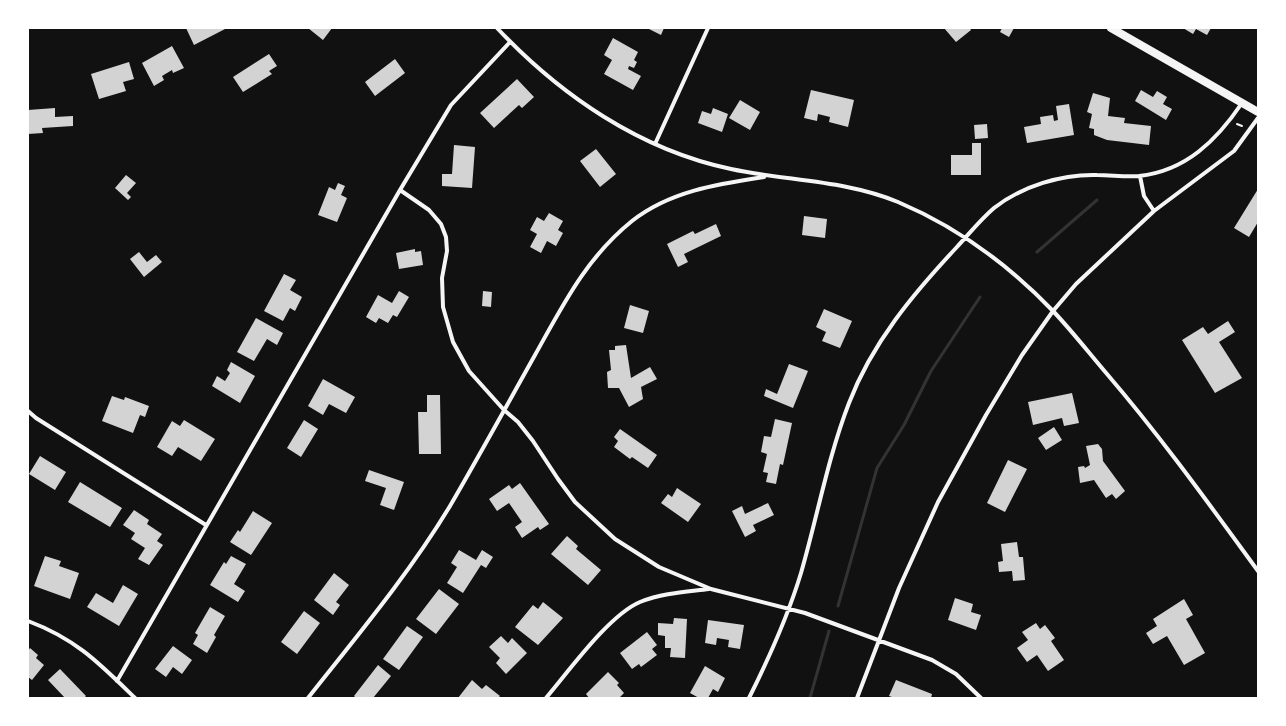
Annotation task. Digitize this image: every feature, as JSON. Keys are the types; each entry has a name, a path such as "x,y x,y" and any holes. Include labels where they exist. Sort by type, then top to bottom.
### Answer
{"main road":[{"path":"1111,28 1258,112"}],"street":[{"path":"497,28 546,76 580,101 616,125 655,144 680,155 707,163 769,176 842,185 882,196 928,216 966,237 994,258 1053,311 1153,429 1258,571"},
{"path":"655,144 708,28"},
{"path":"117,681 400,190 451,105 510,42"},
{"path":"749,698 775,642 800,576 833,451 849,402 864,370 892,324 920,286 996,207 1021,192 1044,183 1079,176 1140,176 1170,168 1200,152 1215,139 1242,103"},
{"path":"857,698 899,588 938,502 986,415 1022,355 1053,311 1076,284 1154,211 1194,179 1223,161 1245,138 1258,118"},
{"path":"308,698 361,631 410,565 449,507 574,286 586,268 614,237 634,220 670,200 713,185 769,176"},
{"path":"1140,176 1144,196 1154,211"},
{"path":"400,190 429,210 441,224 446,237 448,251 442,278 442,307 452,342 469,371 504,410 518,422 534,441 558,479 575,502 611,536 659,567 711,589 788,608 926,658 944,666 966,683 981,698"},
{"path":"28,411 36,418 206,525"},
{"path":"546,698 603,631 631,607 662,595 683,591 711,589"},
{"path":"28,620 64,637 81,648 135,698"}],"path":[{"path":"1237,124 1242,126"}],"building":[{"path":"186,28 227,28 194,45"},
{"path":"308,28 332,28 323,40"},
{"path":"647,28 664,28 661,35"},
{"path":"944,28 970,28 971,30 956,42"},
{"path":"1002,28 1014,28 1009,37 1000,32"},
{"path":"1183,28 1211,28 1207,35 1196,29 1193,34"},
{"path":"613,38 638,52 634,60 637,62 634,68 629,66 628,69 641,76 633,90 604,74 612,60 604,55"},
{"path":"172,46 184,68 173,73 172,70 162,76 164,80 154,86 142,63"},
{"path":"269,54 277,66 269,71 272,74 243,92 233,77"},
{"path":"395,59 405,73 375,96 365,82"},
{"path":"129,62 134,79 123,82 126,91 99,99 91,74"},
{"path":"517,79 534,97 522,108 519,105 494,128 480,113"},
{"path":"811,90 854,100 848,127 829,122 830,117 818,114 817,121 804,118"},
{"path":"1141,90 1153,97 1157,91 1167,97 1163,104 1172,109 1166,120 1135,101"},
{"path":"1093,93 1110,98 1108,116 1125,118 1124,123 1151,126 1149,145 1107,140 1094,135 1094,129 1089,128 1092,114 1087,112"},
{"path":"740,100 760,112 750,130 729,118"},
{"path":"1069,104 1074,135 1027,143 1024,127 1041,124 1040,117 1053,115 1054,121 1058,120 1056,106"},
{"path":"55,108 55,117 73,116 73,126 42,128 43,133 28,134 28,110"},
{"path":"713,108 728,114 722,132 698,123 702,111 711,114"},
{"path":"987,124 988,138 975,139 974,125"},
{"path":"972,143 981,143 981,175 951,175 951,155 972,155"},
{"path":"454,145 475,147 472,188 442,186 442,174 452,174"},
{"path":"596,149 616,174 600,187 580,161"},
{"path":"126,175 136,183 127,193 131,197 128,200 115,188"},
{"path":"338,183 345,186 341,195 347,198 337,222 318,215 329,187 335,190"},
{"path":"1258,189 1258,222 1249,237 1234,228"},
{"path":"549,213 563,221 558,230 563,233 556,246 547,241 541,253 530,247 537,234 530,230 537,217 544,221"},
{"path":"804,216 827,219 825,238 802,235"},
{"path":"716,224 721,236 684,254 688,262 678,267 667,244 693,231 695,234"},
{"path":"415,249 415,252 421,251 423,265 399,269 396,253"},
{"path":"139,252 147,262 156,255 162,262 144,277 130,259"},
{"path":"284,274 296,280 290,290 302,297 295,311 290,308 283,321 264,311"},
{"path":"399,291 409,297 397,317 393,315 388,323 379,318 376,323 366,317 378,295 392,303"},
{"path":"483,291 492,292 491,307 482,306"},
{"path":"630,305 649,311 643,333 624,328"},
{"path":"824,309 852,321 840,348 822,341 826,332 816,327"},
{"path":"256,318 283,333 277,345 267,339 254,361 237,352"},
{"path":"1228,321 1235,332 1219,342 1242,378 1215,393 1182,340 1203,327 1208,334"},
{"path":"626,345 631,378 650,367 657,379 641,387 643,399 629,407 619,388 608,388 607,372 611,370 609,350 615,350 615,346"},
{"path":"231,362 255,376 240,403 212,386 217,376 225,381 230,373 227,370"},
{"path":"789,364 808,371 793,408 764,396 766,389 777,394"},
{"path":"323,379 355,397 346,413 329,404 323,415 308,406"},
{"path":"1072,393 1079,423 1064,426 1062,418 1033,425 1028,402"},
{"path":"427,395 440,395 441,454 419,454 418,412 427,412"},
{"path":"112,396 124,400 125,397 149,406 145,417 140,415 133,433 102,421"},
{"path":"775,419 792,423 783,465 780,464 776,484 766,482 768,473 763,472 767,454 761,452 764,436 771,437"},
{"path":"184,420 215,439 201,461 178,447 172,456 157,447 172,421 180,426"},
{"path":"304,420 318,429 301,457 287,448"},
{"path":"1054,427 1062,440 1046,450 1038,438"},
{"path":"620,429 657,455 648,468 632,457 630,459 614,447 618,441 614,437"},
{"path":"1098,444 1102,449 1103,461 1125,491 1116,499 1112,494 1106,498 1094,480 1080,483 1078,467 1084,466 1085,468 1090,465 1086,446"},
{"path":"40,456 66,472 55,490 29,474"},
{"path":"1008,460 1027,469 1005,512 987,503"},
{"path":"369,470 404,482 394,510 380,505 386,488 365,481"},
{"path":"80,482 122,508 110,527 68,502"},
{"path":"520,483 549,524 540,530 538,527 522,538 515,527 522,522 509,503 497,511 489,499 509,485 512,489"},
{"path":"677,488 701,504 688,522 661,503 668,494 672,497"},
{"path":"768,503 774,515 753,525 756,531 745,537 732,511 742,506 745,514"},
{"path":"134,510 149,520 147,524 162,534 157,541 163,545 149,565 138,559 145,548 131,539 135,533 123,525"},
{"path":"253,511 272,523 251,555 230,542 238,530 240,532"},
{"path":"567,536 578,546 576,549 601,570 588,585 551,554"},
{"path":"1017,542 1019,557 1023,557 1025,580 1013,581 1012,571 999,572 998,562 1003,561 1001,544"},
{"path":"459,550 476,560 482,550 493,557 486,568 481,565 463,593 447,583 457,567 451,563"},
{"path":"45,556 61,561 59,566 79,573 70,599 34,586"},
{"path":"231,556 246,564 234,584 245,591 238,602 210,585 224,562 226,564"},
{"path":"334,573 349,585 336,602 340,605 333,615 314,600"},
{"path":"123,585 138,594 119,626 87,607 96,593 113,603"},
{"path":"439,589 459,604 436,634 416,619"},
{"path":"955,598 973,604 971,612 981,615 976,630 948,620"},
{"path":"1184,599 1193,615 1186,619 1205,653 1184,665 1167,636 1153,644 1146,633 1157,626 1153,619"},
{"path":"543,602 563,618 538,645 515,627 533,605 538,609"},
{"path":"210,607 225,616 214,635 216,637 207,653 193,644 198,635 195,633"},
{"path":"304,611 320,623 297,654 281,642"},
{"path":"674,618 687,619 685,658 670,657 671,648 665,648 665,636 658,635 658,623 673,624"},
{"path":"708,620 744,625 740,649 728,647 729,640 717,638 716,645 705,643"},
{"path":"1036,623 1040,629 1045,625 1055,638 1051,641 1064,660 1048,671 1037,655 1027,662 1017,648 1028,640 1022,632"},
{"path":"407,626 423,637 399,670 383,659"},
{"path":"647,632 657,645 652,649 657,655 641,667 639,664 632,669 620,653"},
{"path":"501,636 508,643 512,638 527,653 506,674 496,663 500,658 489,647"},
{"path":"173,646 192,660 182,674 173,667 166,677 155,669"},
{"path":"30,648 38,655 36,658 44,665 32,680 28,677 28,651"},
{"path":"378,665 391,676 373,698 356,698 354,696"},
{"path":"705,666 725,678 718,692 713,689 708,698 699,698 690,693"},
{"path":"60,669 86,696 84,698 65,698 48,680"},
{"path":"608,672 619,683 617,685 624,693 619,698 589,698 586,694"},
{"path":"472,680 482,689 486,685 500,696 498,698 458,698"},
{"path":"896,680 932,694 931,698 895,698 889,696"}],"waterway":[{"path":"1037,252 1097,200"},
{"path":"838,606 877,468 904,425 931,371 980,297"},
{"path":"810,698 829,631"}]}
